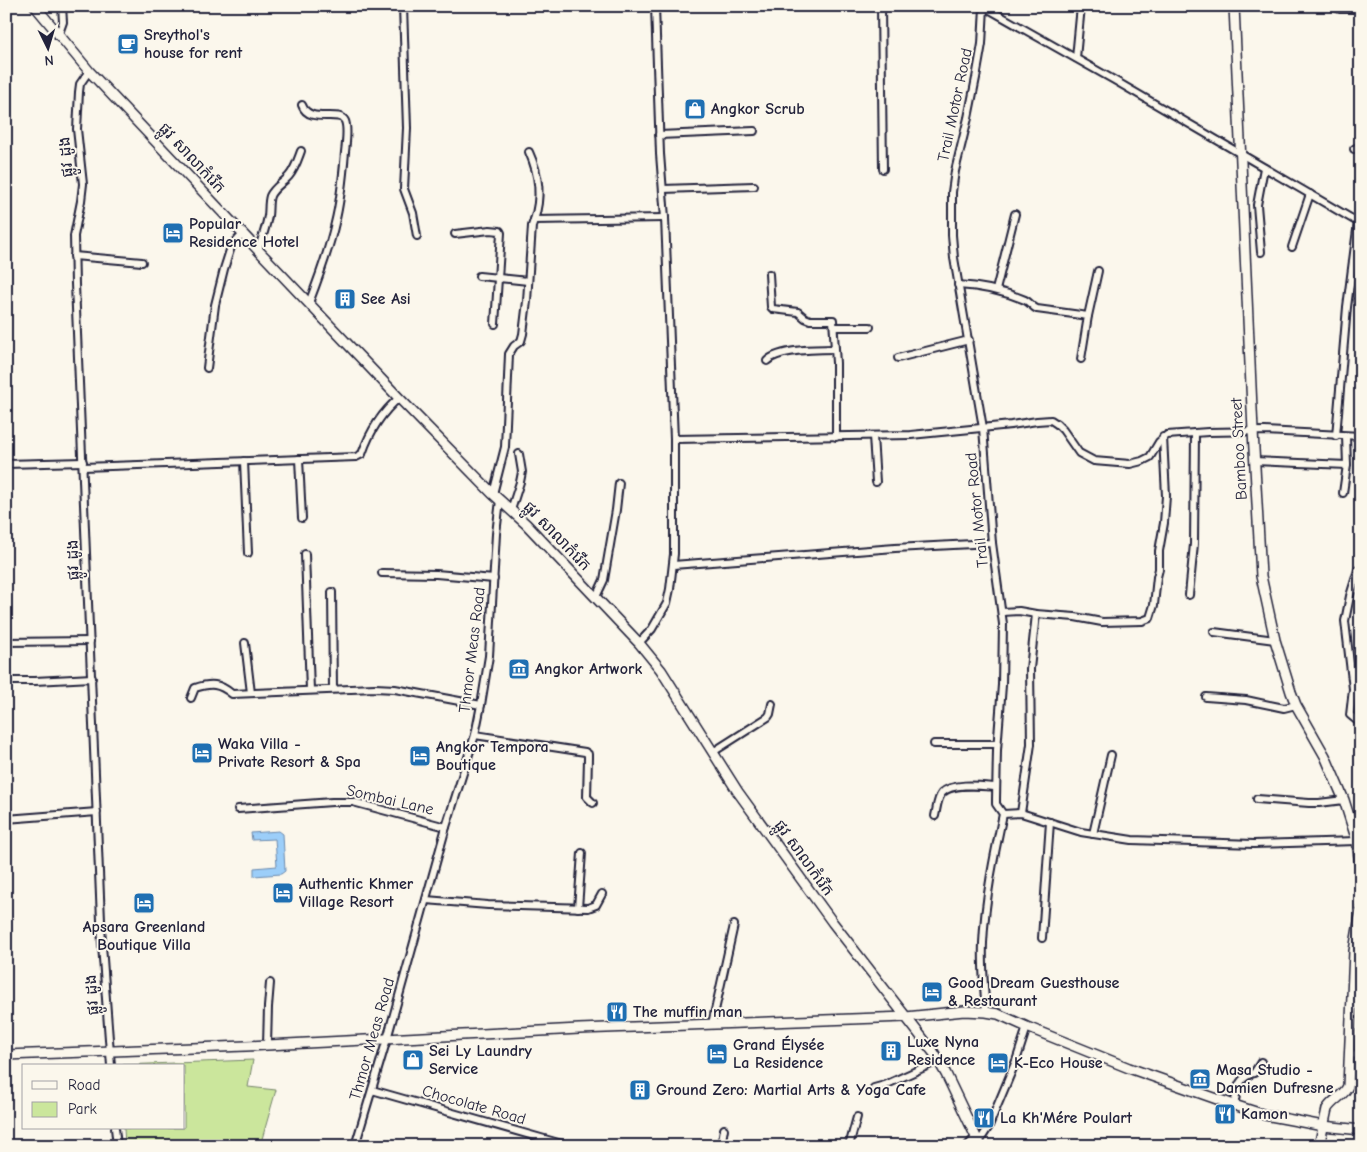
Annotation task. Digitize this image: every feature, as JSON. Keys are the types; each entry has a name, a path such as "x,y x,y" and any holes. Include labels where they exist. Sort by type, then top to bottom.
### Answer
{"street":[{"name":"ផ្លូវ សាលាកំរើក","path":"35,6 87,73 639,643 661,670 738,792 812,895 938,1061 951,1082 979,1142"},
{"path":"58,36 63,22 62,6"},
{"path":"403,6 407,128 404,188 414,213 417,236"},
{"path":"639,643 652,629 667,603 673,564 674,439 665,218 659,135 655,6"},
{"path":"880,6 882,169"},
{"path":"984,6 1360,223 1347,307 1336,436"},
{"name":"Trail Motor Road","path":"984,6 982,44 952,192 952,246 983,428 992,543 1003,624 1003,662 996,787 996,804 1003,814 990,877 983,941 986,1012"},
{"path":"1076,58 1081,6"},
{"name":"Bamboo Street","path":"1234,6 1242,154 1252,431 1261,576 1275,640 1290,692 1325,756 1358,835 1361,873"},
{"path":"1331,6 1340,9 1361,9"},
{"name":"ផ្លូវ ដូង","path":"87,73 80,84 77,129 83,184 74,236 74,256 102,945 111,1064"},
{"path":"302,106 304,111 309,114 336,116 343,119 345,121 346,136 343,176 335,225 309,303"},
{"path":"659,135 754,131"},
{"path":"1354,149 1361,145"},
{"path":"258,250 268,217 271,194 274,189 290,176 301,151"},
{"name":"Thmor Meas Road","path":"355,1146 388,1039 426,900 439,825 475,735 481,705 489,656 497,497 505,447 509,354 514,346 521,341 523,334 532,226 539,202 538,177 530,152"},
{"path":"1261,252 1257,205 1264,168"},
{"path":"663,189 754,186"},
{"path":"1292,247 1310,194"},
{"path":"996,290 1015,214"},
{"path":"534,220 665,218"},
{"path":"454,234 490,230 500,231 501,233 495,324"},
{"path":"207,368 215,305 224,269 231,247 243,234"},
{"path":"74,256 142,262"},
{"path":"1081,359 1098,271"},
{"path":"769,274 771,308 798,312 810,320 833,320 836,437"},
{"path":"479,276 528,281"},
{"path":"958,285 996,290 1026,300 1037,310 1088,316"},
{"path":"834,327 870,327"},
{"path":"898,358 969,340"},
{"path":"767,361 772,357 795,351 835,349"},
{"path":"6,464 345,458 361,455 378,421 387,409 400,398"},
{"path":"674,439 911,435 1051,420 1063,430 1079,453 1094,461 1130,464 1142,462 1150,457 1159,442 1168,435 1252,431 1361,436"},
{"path":"1189,595 1194,534 1195,433"},
{"path":"873,436 876,482"},
{"path":"1343,493 1347,466 1346,436"},
{"path":"1002,612 1019,611 1102,622 1142,621 1150,618 1160,569 1159,552 1166,496 1163,438"},
{"path":"511,510 522,472 519,454"},
{"path":"299,459 302,518"},
{"path":"244,461 248,553"},
{"path":"1254,461 1347,466"},
{"path":"596,597 604,580 619,484"},
{"path":"673,564 992,543"},
{"path":"305,554 310,690"},
{"path":"1358,570 1344,621 1353,689 1350,715 1361,724"},
{"path":"382,573 494,578"},
{"path":"332,592 333,690"},
{"path":"1021,813 1031,744 1030,669 1036,614"},
{"path":"1214,632 1275,640"},
{"path":"6,642 90,641"},
{"path":"245,643 251,693"},
{"path":"6,681 92,678"},
{"path":"191,698 195,688 206,685 221,686 232,694 310,690 389,689 481,705"},
{"path":"1353,689 1361,691"},
{"path":"1206,697 1246,700 1284,708 1296,704"},
{"path":"713,752 768,717 772,710 772,704"},
{"path":"475,735 586,752 588,754 587,797 593,803"},
{"path":"934,744 998,744"},
{"path":"1093,834 1111,756"},
{"path":"935,816 939,799 943,792 947,790 964,786 996,787"},
{"path":"1256,799 1309,803 1344,800"},
{"name":"Sombai Lane","path":"238,809 353,802 439,825"},
{"path":"6,818 97,812"},
{"path":"1003,814 1021,813 1082,832 1132,840 1254,844 1358,835"},
{"path":"1042,938 1050,822"},
{"path":"578,908 582,853"},
{"path":"426,900 488,905 588,908 596,905 602,894"},
{"path":"1319,1146 1328,1106 1345,1092 1348,1086 1354,951 1361,910"},
{"path":"712,1024 734,925"},
{"path":"267,1045 270,983"},
{"path":"6,1055 267,1045 579,1029 906,1017 964,1011 986,1012 998,1014 1129,1068 1265,1115 1323,1126 1361,1130"},
{"path":"967,1146 979,1142 988,1128 1016,1061 1027,1027"},
{"path":"1350,1054 1361,1055"},
{"path":"874,1088 885,1085 938,1061"},
{"path":"1234,1105 1240,1081 1254,1073 1261,1062"},
{"name":"Chocolate Road","path":"372,1090 569,1146"},
{"path":"849,1146 857,1117"},
{"path":"721,1146 724,1129"},
{"path":"115,1130 116,1146"}],"green space":[{"path":"253,1060 248,1087 276,1090 260,1146 125,1146 124,1130 185,1130 185,1064 148,1064"}],"water":[{"path":"279,831 283,834 285,871 281,874 254,876 254,868 277,866 275,839 252,840 251,833"}],"place":[{"name":"Sreythol's house for rent","path":"128,44"},
{"name":"Angkor Scrub","path":"695,109"},
{"name":"Popular Residence Hotel","path":"173,233"},
{"name":"See Asi","path":"345,299"},
{"name":"Angkor Artwork","path":"519,669"},
{"name":"Waka Villa - Private Resort & Spa","path":"202,753"},
{"name":"Angkor Tempora Boutique","path":"420,756"},
{"name":"Authentic Khmer Village Resort","path":"283,893"},
{"name":"Apsara Greenland Boutique Villa","path":"144,903"},
{"name":"Good Dream Guesthouse & Restaurant","path":"932,992"},
{"name":"The muffin man","path":"617,1012"},
{"name":"Luxe Nyna Residence","path":"891,1051"},
{"name":"Grand Élysée La Residence","path":"717,1054"},
{"name":"Sei Ly Laundry Service","path":"413,1060"},
{"name":"K-Eco House","path":"998,1063"},
{"name":"Masa Studio - Damien Dufresne","path":"1200,1079"},
{"name":"Ground Zero: Martial Arts & Yoga Cafe","path":"640,1090"},
{"name":"Kamon","path":"1225,1114"},
{"name":"La Kh'Mére Poulart","path":"984,1118"}]}
